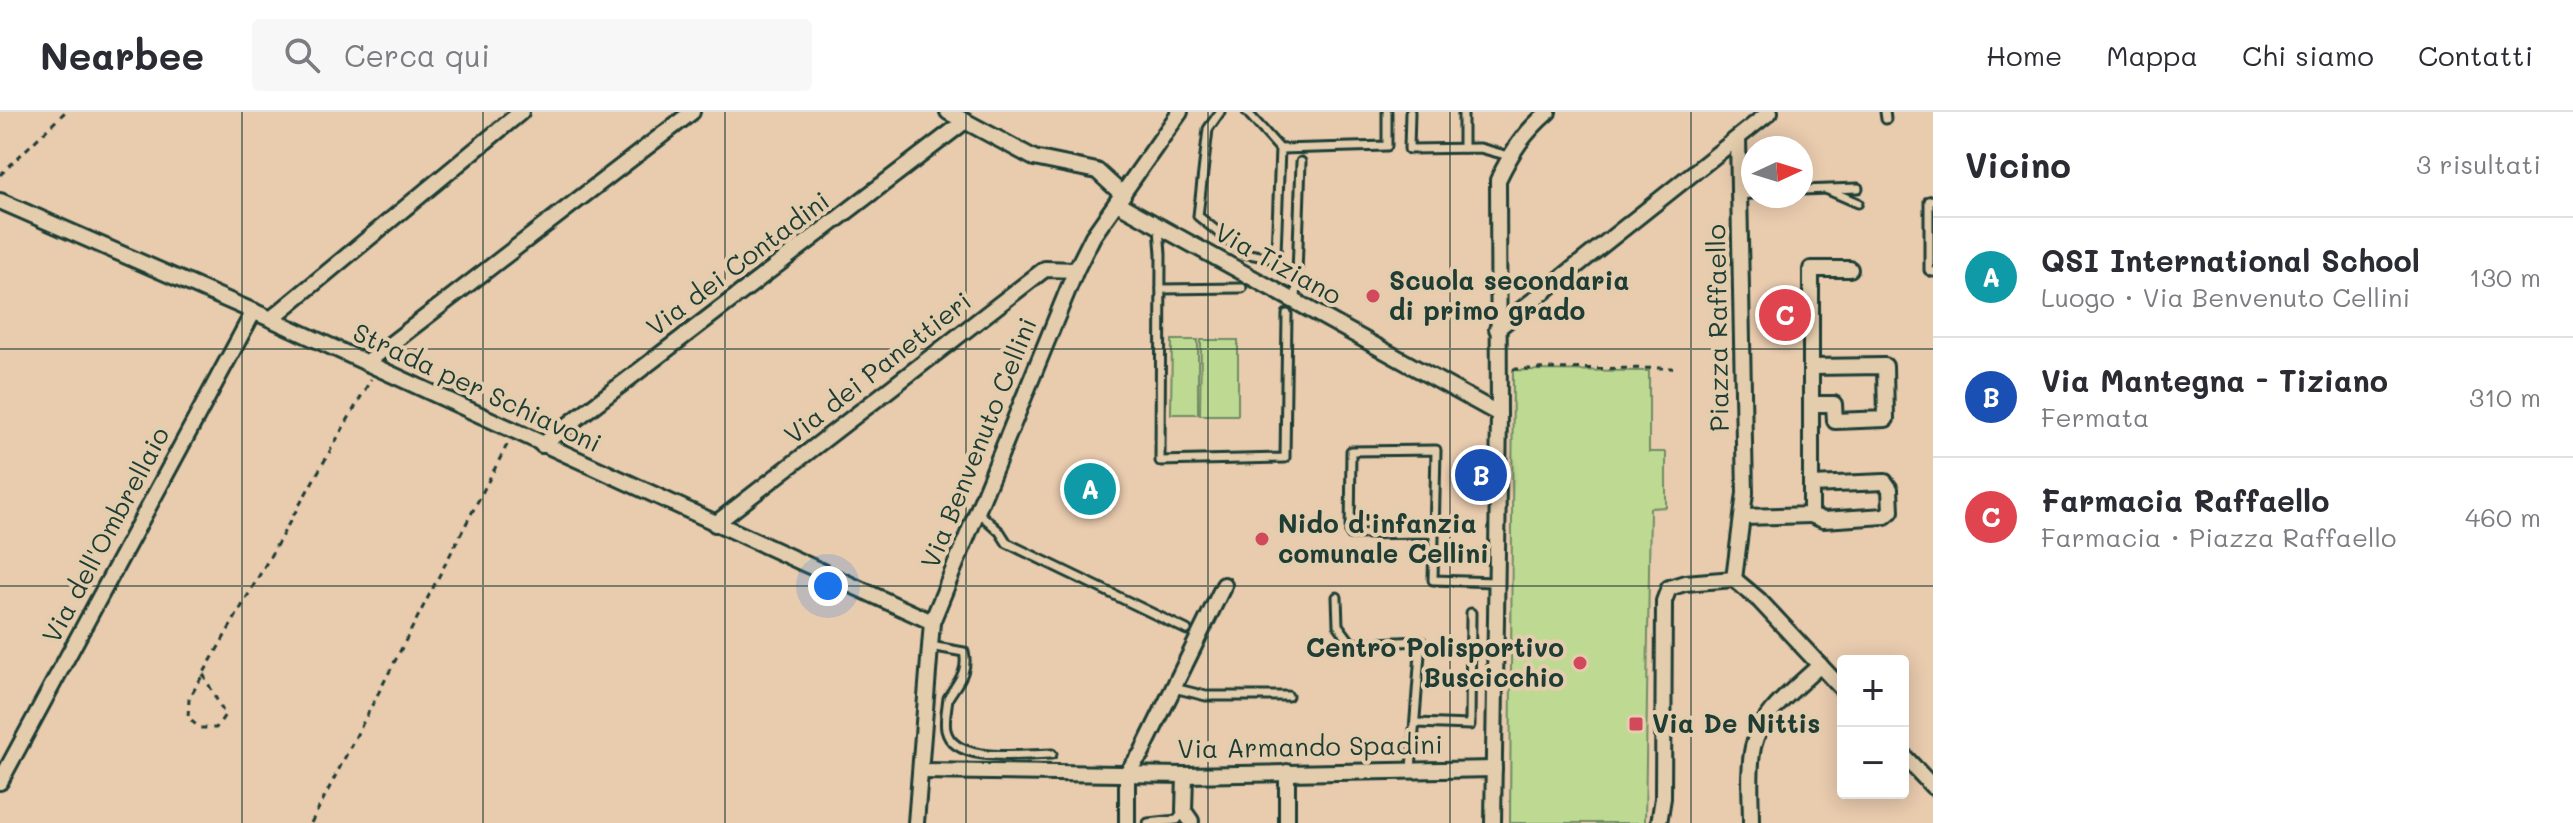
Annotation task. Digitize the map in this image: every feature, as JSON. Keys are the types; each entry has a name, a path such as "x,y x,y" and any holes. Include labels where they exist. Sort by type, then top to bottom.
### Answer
{"street":[{"path":"271,319 521,112"},
{"path":"371,366 692,112"},
{"name":"Via Tiziano","path":"948,112 1034,158 1097,171 1120,199 1158,226 1291,308 1499,414"},
{"name":"Via Benvenuto Cellini","path":"916,823 932,622 1076,270 1093,236 1180,112"},
{"path":"1493,823 1499,414 1498,180 1528,129 1548,112"},
{"path":"1497,329 1770,112"},
{"name":"Via dei Contadini","path":"542,445 964,122"},
{"name":"Piazza Raffaello","path":"1738,138 1741,159"},
{"name":"Strada per Schiavoni","path":"0,201 254,311 932,622"},
{"name":"Piazza Raffaello","path":"1734,579 1745,493 1746,208"},
{"name":"Via dei Panettieri","path":"715,524 1045,269 1076,270"},
{"path":"1811,515 1811,269 1850,269"},
{"name":"Via dell'Ombrellaio","path":"0,782 254,311"},
{"path":"1811,367 1885,366 1886,419 1835,421 1834,404 1811,404"},
{"path":"1743,517 1811,515 1823,520 1885,516 1891,511 1890,489 1885,482 1811,485"},
{"path":"1659,823 1663,798 1664,601 1669,588 1685,583 1734,579 1759,600 1837,683"},
{"name":"Via Armando Spadini","path":"1127,772 1141,754 1224,585"},
{"path":"1751,823 1752,749 1758,731 1820,665"},
{"path":"1909,761 1933,787"},
{"name":"Via Armando Spadini","path":"921,771 1185,775 1494,769"},
{"path":"1127,772 1127,823"},
{"path":"1287,772 1287,823"},
{"path":"1185,775 1187,816"}],"lane":[{"path":"1220,112 1208,129 1198,216 1244,253 1270,258 1276,253 1280,149"},
{"path":"1250,113 1269,141 1280,149 1387,146 1387,112"},
{"path":"1410,112 1409,149 1480,148 1510,156"},
{"path":"1463,112 1463,148"},
{"path":"1158,226 1161,289 1160,461 1285,458 1301,162"},
{"path":"1822,188 1858,203"},
{"path":"1813,189 1858,188"},
{"path":"1933,200 1929,201 1929,270 1933,272"},
{"path":"1161,289 1242,288"},
{"path":"1434,533 1350,534 1351,451 1436,450 1433,580 1496,582"},
{"path":"977,511 1000,532 1007,543 1187,630"},
{"path":"1337,597 1338,625 1352,644 1421,641 1411,769"},
{"path":"1416,723 1470,725 1471,613"},
{"path":"930,646 964,652 966,659 960,685 948,698 946,730 953,743 971,754 1052,754"},
{"path":"1174,688 1206,696 1288,696"},
{"path":"1148,823 1187,816"}],"path":[{"path":"0,175 65,112"},
{"path":"203,674 225,715 216,728 200,728 188,718 189,699 371,366"},
{"path":"1512,369 1673,368"},
{"path":"311,823 513,432"}],"green space":[{"path":"1172,340 1198,340 1198,414 1171,414"},
{"path":"1201,340 1238,340 1238,415 1200,415"},
{"name":"Centro Polisportivo Buscicchio","path":"1513,370 1649,371 1649,452 1666,452 1666,507 1650,508 1645,823 1510,823"}],"place":[{"name":"Scuola secondaria di primo grado","path":"1373,296"},
{"name":"Farmacia Raffaello","path":"1785,315"},
{"name":"Via Mantegna - Tiziano","path":"1481,475"},
{"name":"QSI International School","path":"1090,489"},
{"name":"Nido d'infanzia comunale Cellini","path":"1262,539"},
{"name":"Centro Polisportivo Buscicchio","path":"1580,663"},
{"name":"Via De Nittis","path":"1636,724"}]}
